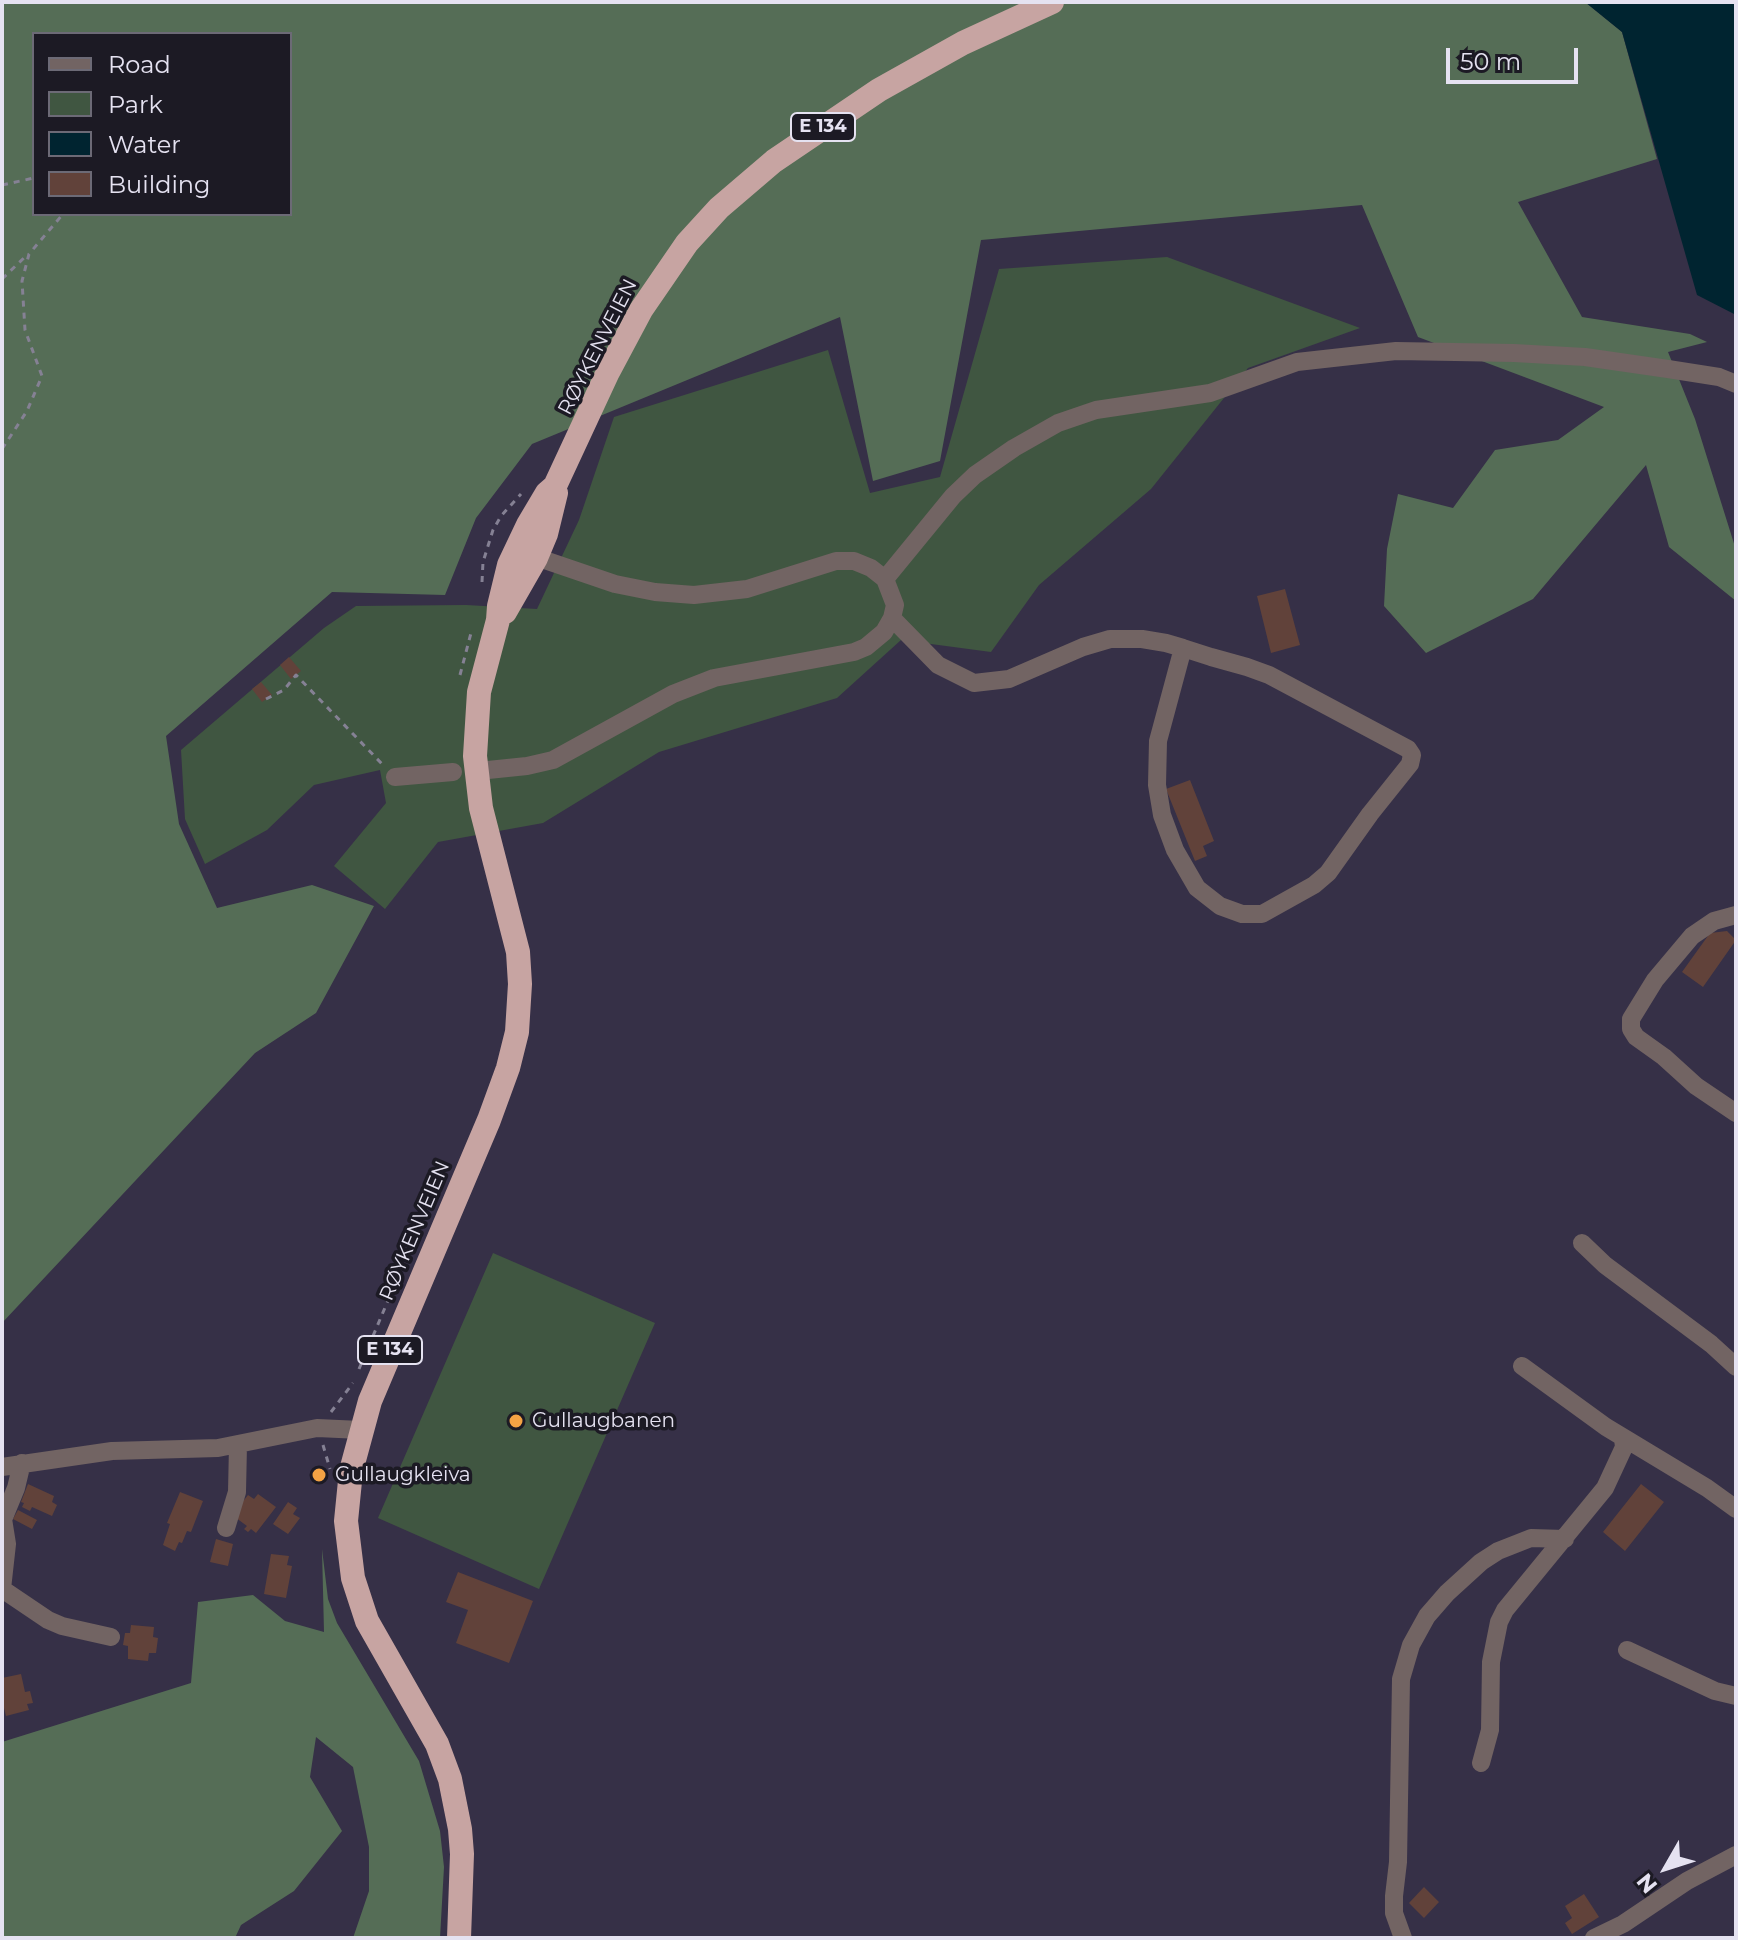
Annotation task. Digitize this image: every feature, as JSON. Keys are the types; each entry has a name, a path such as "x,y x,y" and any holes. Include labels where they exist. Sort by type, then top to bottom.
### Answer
{"highway":[{"name":"RØYKENVEIEN","path":"459,1938 462,1854 450,1779 437,1744 376,1640 353,1578 346,1521 348,1494 361,1430 386,1360 493,1110 517,1032 518,952 481,808 475,756 487,621 552,510 555,486 608,372 646,303 687,243 719,208 774,161 879,90 963,43 1052,2"}],"street":[{"path":"885,579 953,496 996,460 1058,423 1130,403 1210,393 1289,364 1396,351 1585,357 1719,377 1736,384"},
{"path":"488,770 538,765 553,760 673,694 714,678 854,652 878,638 892,618 895,605 885,579 871,568 848,560 729,593 681,594 615,584 526,553"},
{"path":"892,618 938,665 974,683 1009,679 1083,647 1110,639 1142,639 1183,648 1281,680 1399,744 1412,755 1403,774 1328,873 1314,885 1262,914 1242,914 1220,906 1197,888 1175,850 1162,815 1156,763 1158,741 1183,648"},
{"path":"395,777 453,772"},
{"path":"1736,915 1714,921 1692,936 1655,980 1631,1019 1631,1029 1636,1037 1696,1086 1736,1113"},
{"path":"1582,1243 1605,1265 1711,1344 1736,1367"},
{"path":"1522,1366 1623,1439 1707,1488 1736,1509"},
{"path":"2,1467 112,1451 206,1449 317,1428 361,1430"},
{"path":"1481,1763 1490,1730 1491,1662 1499,1622 1513,1600 1605,1488 1624,1447 1623,1439"},
{"path":"226,1528 237,1492 238,1445"},
{"path":"22,1463 3,1520 7,1544 2,1589 48,1620 71,1630 111,1637"},
{"path":"1403,1938 1394,1913 1394,1896 1398,1862 1401,1679 1411,1645 1427,1616 1481,1562 1498,1551 1531,1538 1565,1539"},
{"path":"1627,1650 1715,1691 1736,1696"},
{"path":"1594,1938 1625,1931 1687,1881 1736,1855"}],"path":[{"path":"2,185 32,178"},
{"path":"2,279 29,254 61,216"},
{"path":"2,449 27,411 42,376 25,330 22,281 29,254"},
{"path":"482,585 483,562 493,530 501,516 525,490"},
{"path":"459,686 463,661 487,621"},
{"path":"266,699 284,690 296,675 395,777"},
{"path":"330,1415 352,1385 431,1200"}],"green space":[{"path":"2,2 1585,2 1622,32 1657,159 1518,202 1582,317 1690,334 1707,342 1668,352 1695,419 1736,550 1736,601 1669,547 1646,465 1533,599 1426,653 1384,606 1387,549 1398,494 1453,508 1495,450 1558,440 1604,407 1418,337 1362,205 981,240 940,461 873,481 840,317 532,444 476,518 445,595 332,592 166,736 179,824 217,908 312,885 374,906 316,1013 255,1053 2,1323"},
{"path":"1167,257 1360,328 1248,368 1151,489 1039,585 991,652 901,640 837,698 659,752 543,823 438,842 385,909 334,866 386,803 380,770 314,785 267,830 205,864 185,819 181,750 324,628 356,606 466,605 537,609 579,520 614,417 828,350 870,493 940,477 999,269"},
{"name":"Gullaugbanen","path":"493,1253 655,1323 539,1589 378,1518"},
{"path":"322,1549 328,1599 337,1623 419,1761 440,1831 444,1867 440,1938 353,1938 369,1891 369,1847 353,1767 316,1737 310,1777 342,1831 294,1891 241,1925 235,1938 2,1938 2,1742 191,1683 198,1602 253,1595 285,1621 324,1632"}],"water":[{"path":"1585,2 1736,2 1736,315 1697,295 1622,32"}],"building":[{"path":"1285,589 1300,645 1271,653 1257,596"},
{"path":"289,657 301,671 291,679 280,665"},
{"path":"261,682 272,695 262,702 252,689"},
{"path":"1190,780 1214,841 1203,846 1207,856 1195,861 1166,789"},
{"path":"1727,931 1736,940 1703,987 1682,972 1710,933"},
{"path":"28,1484 54,1496 52,1502 57,1505 52,1516 32,1507 30,1511 22,1507"},
{"path":"1641,1484 1664,1502 1625,1551 1603,1532"},
{"path":"180,1492 203,1501 191,1532 187,1531 175,1551 163,1545 170,1524 167,1523"},
{"path":"258,1494 276,1507 256,1533 251,1529 248,1532 244,1529 247,1526 232,1515 248,1495 254,1499"},
{"path":"288,1502 297,1508 293,1514 300,1518 288,1534 273,1524"},
{"path":"18,1510 37,1520 32,1529 13,1519"},
{"path":"216,1539 233,1544 228,1566 210,1562"},
{"path":"271,1554 289,1556 287,1565 292,1566 286,1598 264,1594"},
{"path":"458,1572 533,1601 509,1663 456,1643 468,1610 446,1602"},
{"path":"131,1625 154,1627 153,1637 158,1638 156,1653 149,1653 148,1661 128,1659 128,1646 123,1645 125,1633 130,1633"},
{"path":"21,1674 25,1692 30,1691 33,1703 27,1704 29,1710 6,1716 2,1678"},
{"path":"1424,1887 1439,1902 1424,1918 1409,1903"},
{"path":"1584,1894 1599,1917 1572,1934 1565,1923 1572,1918 1565,1906"}],"place":[{"name":"Gullaugbanen","path":"516,1421"},
{"name":"Gullaugkleiva","path":"319,1475"}]}
